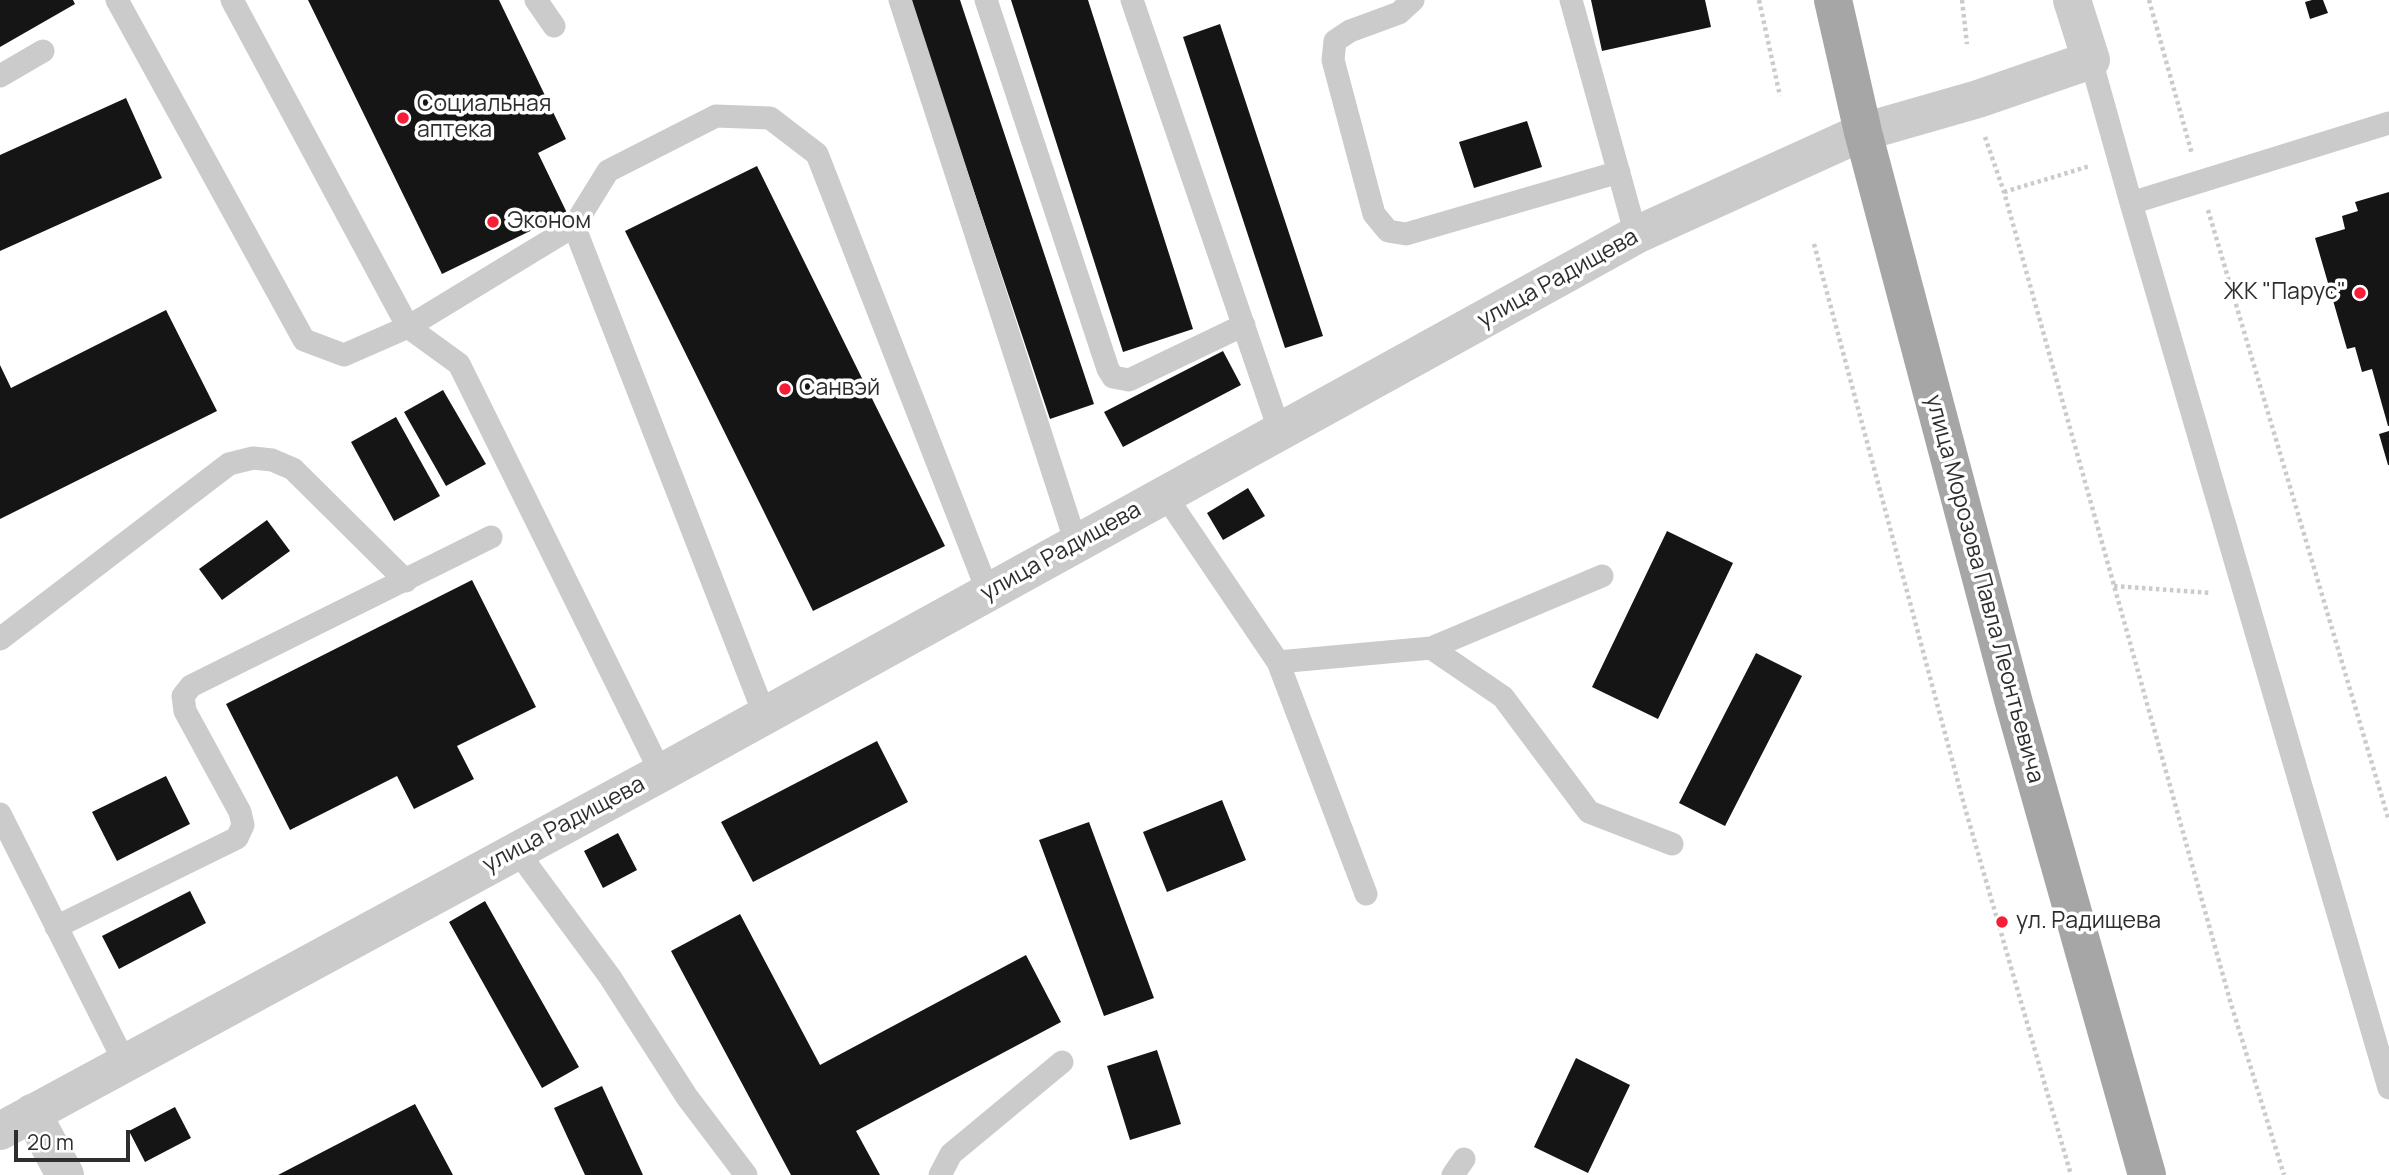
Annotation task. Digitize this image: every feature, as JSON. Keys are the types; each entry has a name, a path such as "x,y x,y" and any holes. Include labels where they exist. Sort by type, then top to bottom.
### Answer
{"main road":[{"name":"улица Морозова Павла Леонтьевича","path":"1833,0 1863,132 2017,716 2147,1175"}],"street":[{"path":"2072,0 2091,60"},
{"name":"улица Радищева","path":"16,1122 661,773 1636,236 1863,132 1978,99 2091,60"},
{"path":"16,1122 65,1175"}],"lane":[{"path":"117,0 304,340 344,355 408,327 574,226 608,171 716,116 770,117 817,154 988,592"},
{"path":"232,0 408,327 459,364 661,773"},
{"path":"537,0 554,26"},
{"path":"900,0 1076,544"},
{"path":"986,0 1108,369 1113,377 1129,380 1244,325"},
{"path":"1132,0 1280,432"},
{"path":"1413,0 1398,13 1350,31 1335,41 1333,60 1374,214 1388,231 1406,234 1619,172"},
{"path":"1571,0 1636,236"},
{"path":"0,76 43,51"},
{"path":"2091,60 2389,1088"},
{"path":"2131,203 2389,123"},
{"path":"574,226 765,716"},
{"path":"0,639 229,464 253,458 272,460 293,469 406,581"},
{"path":"1165,495 1278,662 1366,894"},
{"path":"56,927 237,838 243,825 240,812 185,711 183,696 191,686 491,537"},
{"path":"1278,662 1430,648 1602,576"},
{"path":"1430,648 1503,697 1589,812 1672,844"},
{"path":"0,814 125,1063"},
{"path":"517,851 610,976 687,1097 746,1175"},
{"path":"940,1175 951,1154 1062,1062"}],"path":[{"path":"1759,0 1780,96"},
{"path":"1962,0 1967,44"},
{"path":"2149,0 2389,821"},
{"path":"1986,137 2004,191 2231,1004 2284,1175"},
{"path":"2004,191 2118,158"},
{"path":"1814,244 1965,808 2071,1175"},
{"path":"2115,586 2245,595"}],"building":[{"path":"0,0 73,0 75,4 0,47"},
{"path":"308,0 499,0 566,139 538,153 567,213 442,274"},
{"path":"910,0 960,0 1094,404 1050,419"},
{"path":"1011,0 1088,0 1193,329 1123,352"},
{"path":"1591,0 1705,0 1711,27 1602,51"},
{"path":"2323,0 2328,13 2310,19 2305,2"},
{"path":"1220,24 1323,336 1285,348 1183,37"},
{"path":"126,98 162,178 0,251 0,155"},
{"path":"1527,121 1542,167 1474,188 1459,142"},
{"name":"Санвэй","path":"757,166 945,546 813,611 625,231"},
{"name":"ЖК \"Парус\"","path":"2389,192 2388,426 2372,369 2362,372 2355,347 2347,349 2315,238 2345,229 2342,216 2358,211 2355,202"},
{"path":"166,310 217,411 0,519 0,365 11,388"},
{"path":"1223,351 1241,385 1123,447 1104,412"},
{"path":"443,390 486,464 446,486 404,412"},
{"path":"396,417 440,496 394,521 351,442"},
{"path":"2389,431 2389,465 2388,465 2379,434"},
{"path":"1248,488 1265,516 1223,540 1207,513"},
{"path":"267,520 290,551 222,600 199,569"},
{"path":"1667,531 1733,563 1658,719 1592,687"},
{"path":"472,580 536,707 457,746 474,779 414,809 397,776 290,830 226,704"},
{"path":"1756,653 1802,676 1725,826 1679,803"},
{"path":"877,741 908,802 753,882 721,822"},
{"path":"166,776 190,824 117,861 92,812"},
{"path":"1222,800 1246,860 1167,892 1143,832"},
{"path":"1089,822 1154,998 1104,1016 1039,840"},
{"path":"618,833 637,870 603,888 584,851"},
{"path":"190,891 206,923 119,969 102,936"},
{"path":"485,901 579,1067 542,1088 449,922"},
{"path":"740,914 820,1065 1026,955 1061,1022 856,1131 880,1175 791,1175 671,951"},
{"path":"1157,1050 1181,1124 1130,1140 1107,1066"},
{"path":"1576,1058 1630,1085 1588,1173 1534,1147"},
{"path":"602,1086 643,1175 585,1175 554,1108"},
{"path":"415,1104 453,1175 278,1175"},
{"path":"175,1107 191,1138 145,1162 129,1131"}],"place":[{"name":"Социальная аптека","path":"403,118"},
{"name":"Эконом","path":"493,222"},
{"name":"ЖК \"Парус\"","path":"2360,293"},
{"name":"Санвэй","path":"785,389"},
{"name":"ул. Радищева","path":"2002,922"}]}
